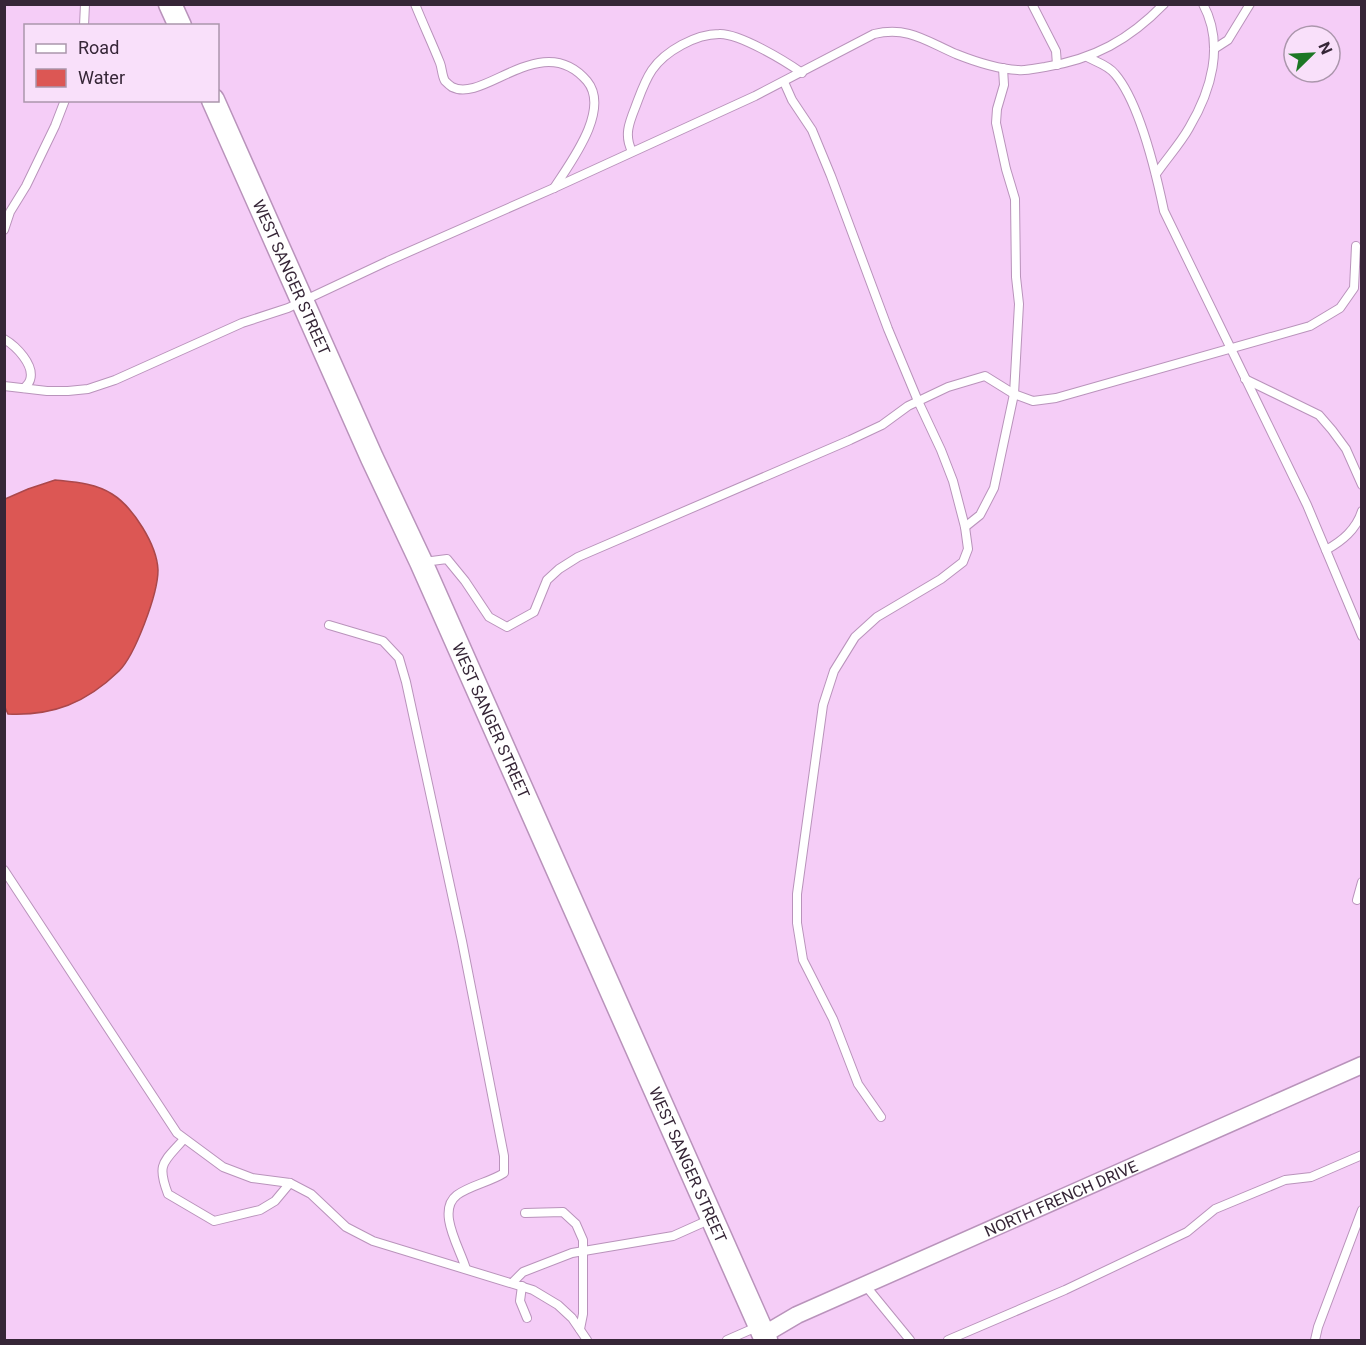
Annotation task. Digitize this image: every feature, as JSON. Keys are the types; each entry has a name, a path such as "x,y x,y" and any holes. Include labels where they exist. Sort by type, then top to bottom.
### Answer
{"main road":[{"path":"170,4 179,24"},
{"name":"WEST SANGER STREET","path":"214,102 372,458 421,562 762,1334"}],"street":[{"name":"NORTH FRENCH DRIVE","path":"762,1334 797,1315 1362,1065"}],"lane":[{"path":"84,24 85,4"},
{"path":"415,4 441,65 444,80 453,88 471,88 528,64 545,63 561,64 574,70 588,82 593,94 594,110 590,126 554,188"},
{"path":"1032,4 1056,51 1057,65"},
{"path":"4,386 68,391 115,380 242,323 303,301 554,188 784,82 864,39 887,31 906,32 986,65 1019,71 1074,62 1101,52 1135,32 1164,4"},
{"path":"1156,174 1189,129 1212,76 1213,37 1203,4"},
{"path":"1214,50 1228,40 1250,4"},
{"path":"632,151 627,141 628,126 642,89 653,68 675,48 721,33 783,59 801,73"},
{"path":"1087,57 1114,73 1129,97 1156,174 1164,211 1302,495 1362,636"},
{"path":"965,527 980,515 994,488 1014,394 1019,304 1016,277 1015,199 996,123 997,109 1004,85 1003,68"},
{"path":"784,82 792,100 812,130 828,166 888,329 945,460 965,527 968,549 963,562 878,617 855,637 834,671 823,705 796,894 797,923 803,960 833,1019 858,1084 881,1117"},
{"path":"4,230 7,211 26,186 64,102"},
{"path":"421,562 447,559 489,617 507,627 534,612 547,580 558,569 578,557 850,441 882,425 918,401 948,387 985,376 1014,394 1033,401 1056,398 1310,326 1340,308 1354,288 1356,246"},
{"path":"4,339 17,347 26,360 30,380 24,388"},
{"path":"1245,379 1318,415 1346,449 1362,485"},
{"path":"1326,550 1340,542 1358,523 1362,512"},
{"path":"329,625 383,641 399,658 409,693 462,941 504,1156 504,1173 456,1196 447,1208 448,1220 466,1269"},
{"path":"4,870 177,1133 184,1139 223,1167 252,1178 290,1183 311,1194 346,1227 373,1241 522,1286 558,1305 572,1318 587,1341"},
{"path":"1357,900 1362,882"},
{"path":"184,1139 162,1164 162,1178 168,1194 214,1221 260,1210 275,1201 290,1183"},
{"path":"948,1341 1065,1290 1187,1232 1215,1209 1285,1180 1311,1177 1362,1155"},
{"path":"1315,1341 1318,1327 1362,1210"},
{"path":"525,1213 562,1212 576,1224 583,1240 580,1329"},
{"path":"512,1283 523,1272 572,1253 673,1236 711,1219"},
{"path":"865,1285 910,1341"},
{"path":"522,1286 520,1301 527,1318"},
{"path":"727,1341 762,1334"}],"water":[{"path":"55,480 92,485 120,500 136,517 149,538 157,560 157,581 150,608 132,652 119,671 107,682 81,699 54,710 8,714 4,705 5,499"}]}
